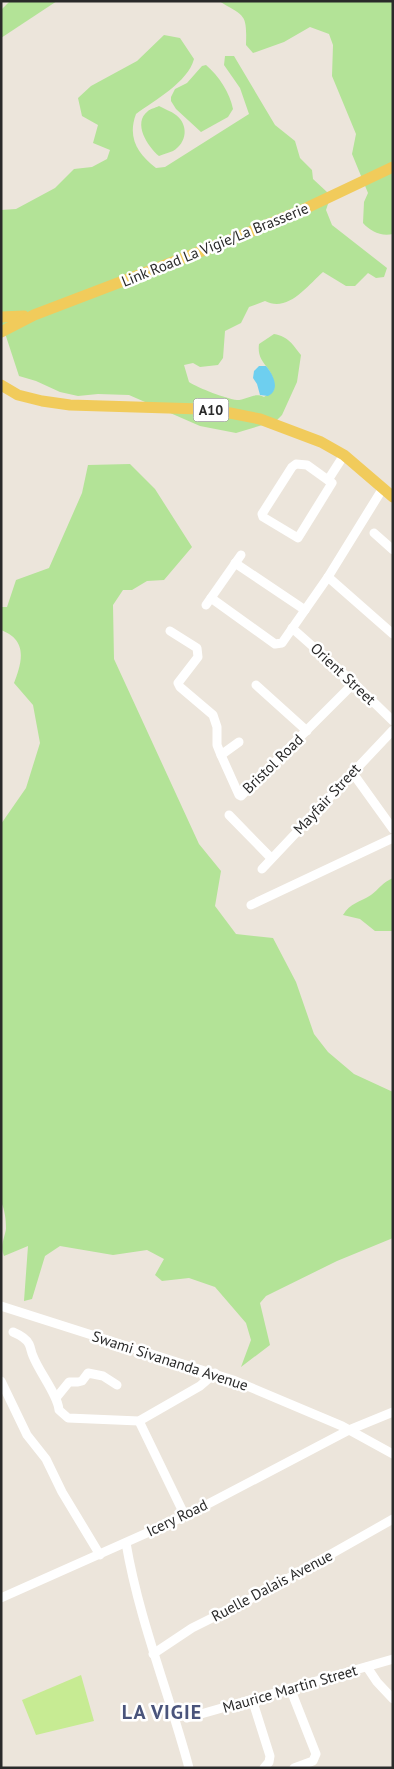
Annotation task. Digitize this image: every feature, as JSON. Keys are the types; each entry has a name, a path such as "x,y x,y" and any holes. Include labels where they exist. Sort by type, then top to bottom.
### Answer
{"main road":[{"name":"Link Road La Vigie/La Brasserie","path":"34,315 233,239 300,211 393,167"},
{"path":"1,317 34,315"},
{"path":"1,332 34,315"},
{"path":"1,377 5,387"},
{"name":"A10","path":"5,387 18,395 70,405 201,409 230,412 260,419 321,442 344,455 393,497"}],"street":[{"path":"328,480 344,455"},
{"path":"296,464 307,466 328,480 331,481 331,484 298,538 263,516 263,512 292,467 296,464"},
{"path":"241,555 209,602 275,644 282,643 328,577 383,488"},
{"path":"374,533 393,550"},
{"path":"235,563 305,610"},
{"path":"328,577 393,634"},
{"name":"Orient Street","path":"292,628 354,683 393,721"},
{"name":"Bristol Road","path":"170,631 197,648 198,657 178,683 180,687 213,715 217,727 218,745 221,755 241,796 354,683"},
{"path":"256,685 279,712 307,731"},
{"name":"Mayfair Street","path":"262,869 393,730"},
{"path":"221,755 239,742"},
{"path":"352,772 393,829"},
{"path":"229,814 271,858"},
{"path":"251,905 393,838"},
{"name":"Swami Sivananda Avenue","path":"1,1306 215,1373 362,1437"},
{"path":"14,1332 22,1336 29,1344 33,1356 58,1402 59,1410 68,1418 140,1421 200,1386 215,1373"},
{"path":"56,1398 69,1382 82,1381 88,1373 103,1376 117,1385"},
{"path":"1,1381 27,1435 46,1459 62,1492 100,1555"},
{"name":"Icery Road","path":"1,1598 185,1516 349,1430 393,1412"},
{"path":"140,1421 185,1516"},
{"path":"362,1437 393,1450"},
{"path":"362,1437 393,1454"},
{"name":"Ruelle Dalais Avenue","path":"153,1654 192,1628 264,1592 393,1519"},
{"path":"126,1543 131,1571 153,1654 189,1768"},
{"name":"Maurice Martin Street","path":"187,1718 393,1659"},
{"path":"367,1667 377,1682 393,1699"},
{"path":"290,1688 316,1754 313,1761 294,1768"},
{"path":"252,1699 270,1756 269,1762 264,1768"}],"green space":[{"path":"10,1 57,1 1,38 1,10"},
{"path":"219,1 393,1 393,234 384,235 376,233 363,223 364,202 368,193 352,154 356,134 332,76 333,45 329,34 310,27 284,42 253,53 246,45 246,27 243,17"},
{"path":"164,35 180,38 194,59 191,67 178,83 136,114 133,131 134,138 139,151 144,157 156,168 165,167 249,114 240,88 224,65 225,56 234,56 275,125 295,141 300,158 312,170 313,179 327,192 329,201 326,210 332,225 387,268 384,277 376,278 368,273 355,286 346,286 323,272 289,301 282,304 273,304 265,301 249,307 241,323 225,331 223,358 218,365 200,367 193,363 184,365 189,382 227,398 240,400 257,395 264,397 274,390 272,376 260,357 259,344 274,334 279,335 290,342 301,355 297,382 282,415 276,421 236,433 200,426 129,395 98,394 78,396 60,392 36,381 19,376 1,321 1,210 16,209 55,188 74,169 92,167 107,159 110,150 93,143 98,125 82,116 78,98 91,86 137,61"},
{"path":"206,65 223,85 233,109 228,117 201,132 176,109 171,101 171,97 175,89 187,83 202,66"},
{"path":"159,106 180,119 185,134 178,148 159,156 146,141 141,122 143,116 148,111"},
{"path":"130,464 155,489 192,547 164,580 147,581 132,590 123,590 113,605 114,659 199,844 221,871 215,906 236,934 273,938 296,982 314,1034 328,1052 354,1074 393,1092 393,1238 337,1261 266,1296 260,1303 270,1345 241,1367 251,1340 246,1323 215,1287 189,1278 162,1281 155,1275 164,1259 147,1250 113,1255 60,1246 45,1256 32,1299 24,1301 28,1246 4,1256 2,1249 6,1229 5,1215 1,1202 1,824 26,788 40,743 33,705 14,683 20,661 20,649 14,638 1,630 1,607 7,607 16,580 49,568 82,493 88,465"},
{"path":"393,878 393,931 375,931 360,919 343,915 352,905 371,895"},
{"path":"81,1675 94,1721 36,1735 22,1700"}],"water":[{"path":"259,366 266,366 274,382 274,390 268,396 260,395 253,378 254,371"}],"district":[{"name":"LA VIGIE","path":"162,1712"}]}
